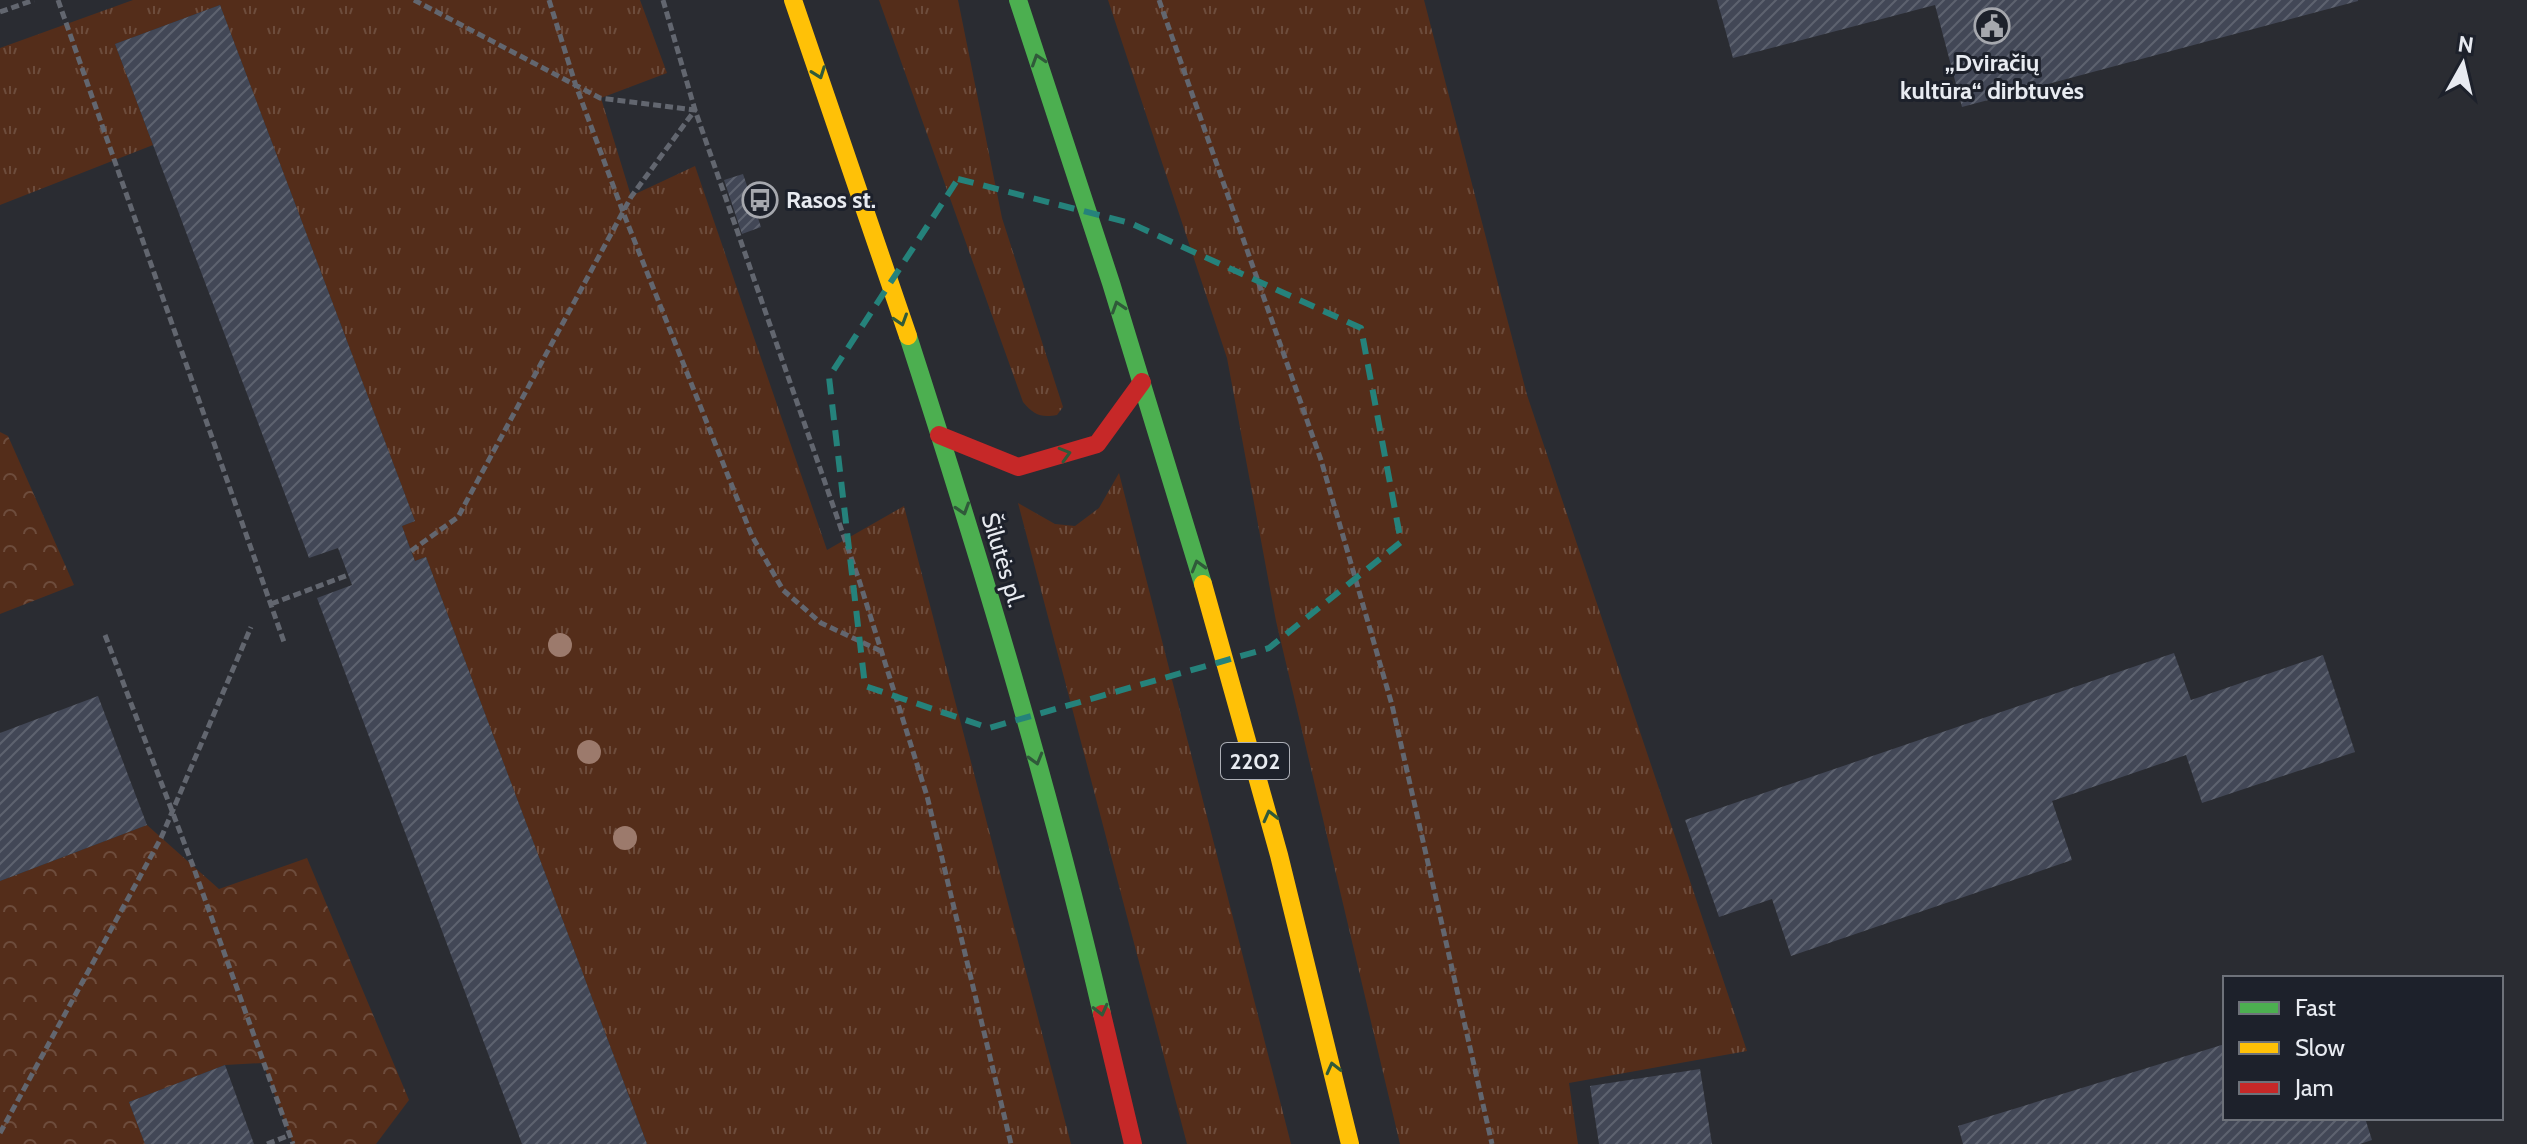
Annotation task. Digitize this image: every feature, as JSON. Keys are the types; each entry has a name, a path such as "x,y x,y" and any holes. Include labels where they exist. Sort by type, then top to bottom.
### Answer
{"main road":[{"name":"Šilutės pl.","path":"793,0 829,100 979,557 1060,842 1133,1144"},
{"name":"2202","path":"1018,0 1182,510 1264,792 1350,1144"},
{"path":"939,435 1018,467 1097,444 1142,382"}],"path":[{"path":"0,12 34,0"},
{"path":"58,0 284,642"},
{"path":"414,0 600,98 695,110"},
{"path":"549,0 576,86 623,212 752,536 783,590 821,623 883,652"},
{"path":"663,0 695,110 883,652 927,796 1011,1144"},
{"path":"1159,0 1321,460 1392,705 1492,1144"},
{"path":"411,551 458,517 631,197 695,110"},
{"path":"271,604 348,575"},
{"path":"0,1133 154,851 251,627"},
{"path":"105,635 293,1144"},
{"path":"267,1144 290,1135"}],"highlighted area":[{"path":"958,179 1130,223 1361,328 1401,542 1269,648 989,728 865,686 829,377"}],"green space":[{"path":"133,0 640,0 667,73 601,98 631,196 695,166 827,550 904,506 1071,1144 647,1144 426,557 415,561 402,526 415,521 220,5 115,44 153,145 0,205 0,48"},
{"path":"879,0 958,0 1002,218 1063,407 1057,415 1038,414 1023,402"},
{"path":"1108,0 1424,0 1527,395 1747,1051 1569,1083 1578,1144 1400,1144 1276,621 1227,358"},
{"path":"0,432 8,436 74,585 0,614"},
{"path":"1119,473 1291,1144 1187,1144 1018,503 1055,524 1075,526 1099,508"},
{"path":"147,825 219,889 307,858 409,1100 376,1144 293,1144 263,1063 225,1065 129,1102 145,1144 0,1144 0,881"}],"building":[{"path":"1717,0 2358,1 1962,107 1935,5 1733,58"},
{"path":"220,5 415,521 402,526 411,551 415,561 426,557 647,1144 522,1144 317,598 352,585 338,548 309,558 115,44"},
{"path":"743,174 761,227 742,234 724,180"},
{"path":"2174,653 2191,700 2323,655 2355,752 2202,803 2186,755 2052,801 2072,860 1791,956 1772,899 1719,917 1685,820"},
{"path":"98,696 147,825 0,881 0,733"},
{"path":"2223,1045 2223,1120 2366,1120 2372,1140 2360,1144 1963,1144 1958,1126"},
{"path":"225,1065 254,1144 145,1144 129,1102"},
{"path":"1700,1069 1712,1144 1599,1144 1590,1086"}],"traffic: fast":[{"path":"1018,0 1111,283 1203,584"},
{"path":"908,336 1012,673 1102,1014"}],"traffic: slow":[{"path":"793,0 908,336"},
{"path":"1203,584 1279,855 1350,1144"}],"traffic: jam":[{"path":"939,435 1018,467 1097,444 1142,382"},
{"path":"1102,1014 1133,1144"}],"place":[{"name":"„Dviračių kultūra“ dirbtuvės","path":"1992,26"},
{"name":"Rasos st.","path":"760,200"}]}
